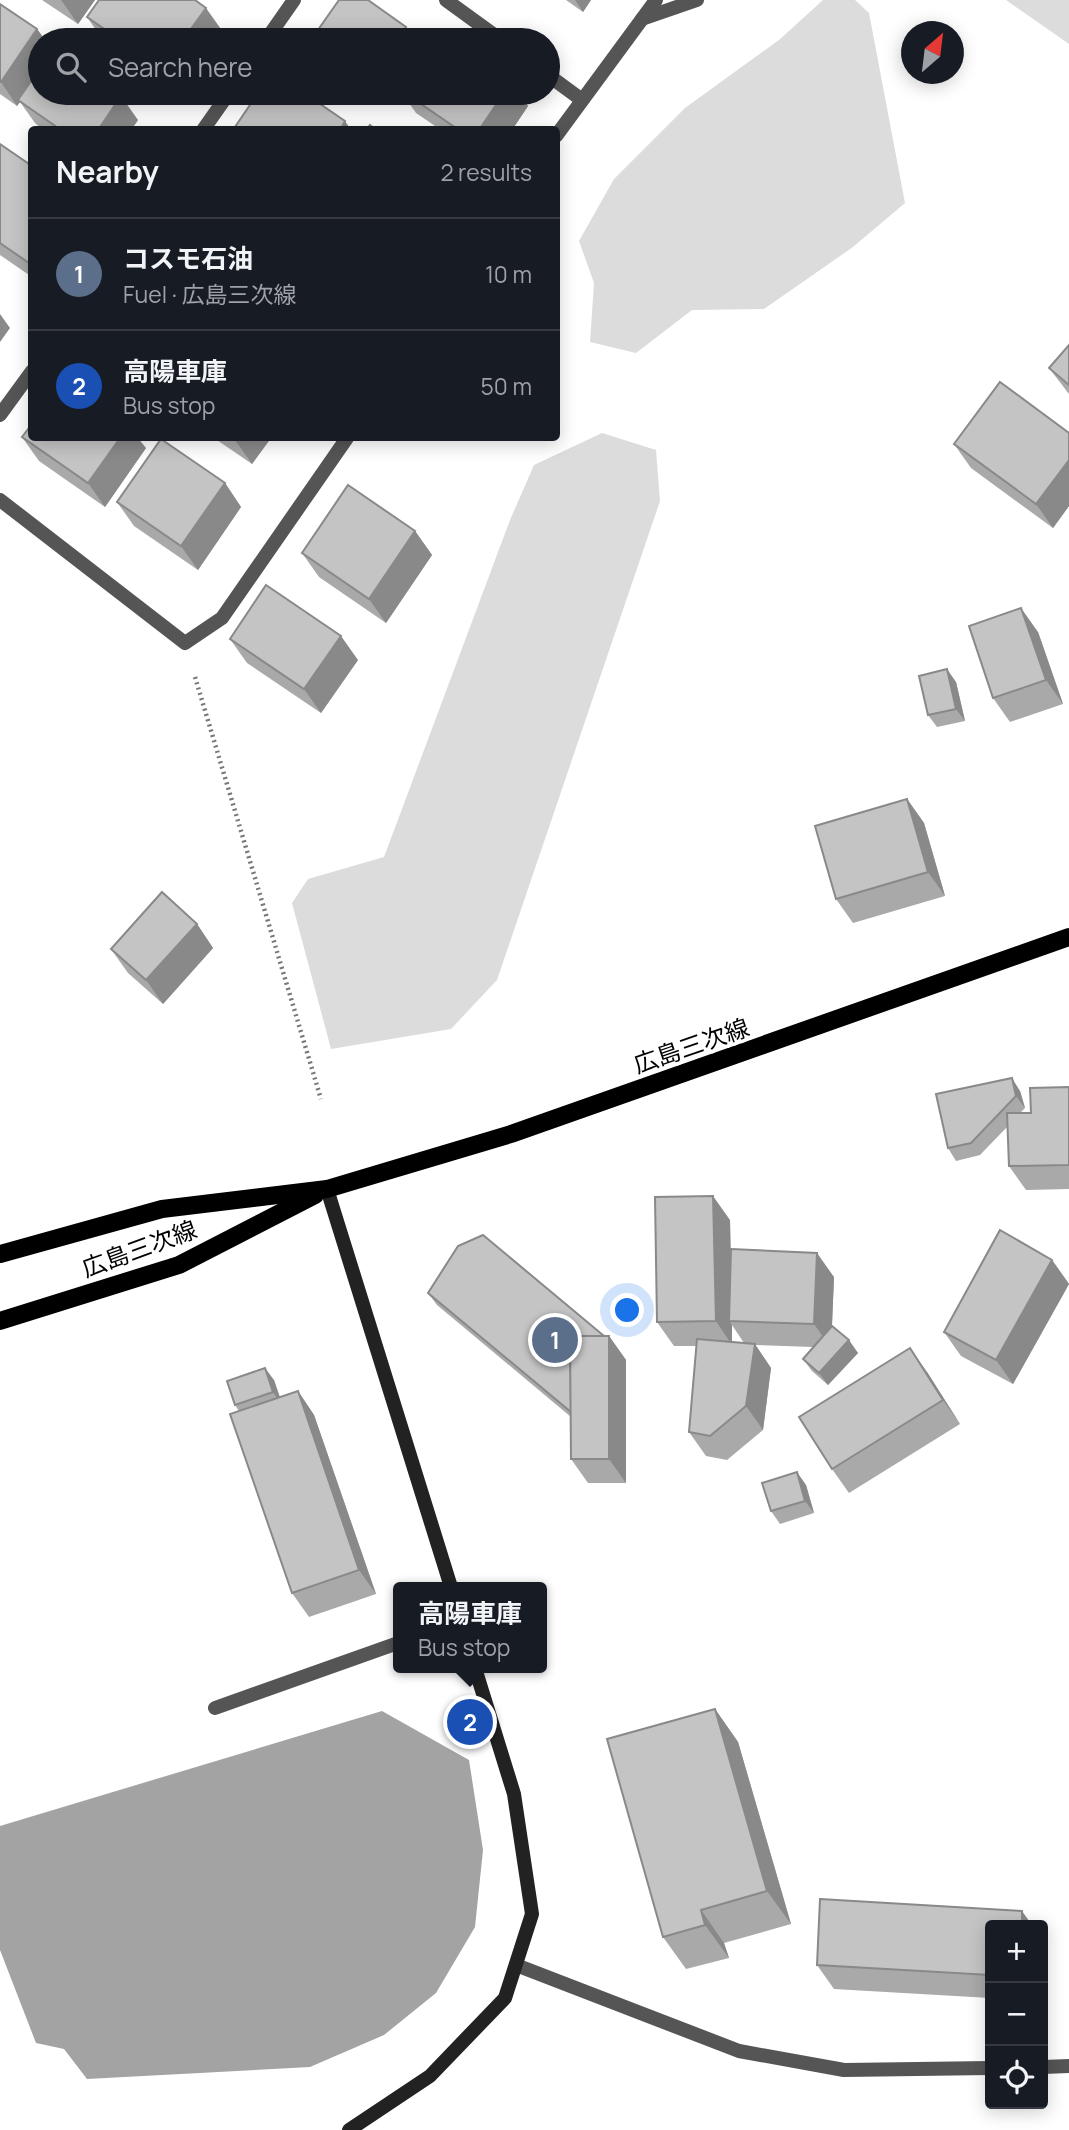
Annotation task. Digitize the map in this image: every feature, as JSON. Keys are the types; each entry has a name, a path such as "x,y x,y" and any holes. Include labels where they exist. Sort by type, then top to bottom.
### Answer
{"main road":[{"name":"広島三次線","path":"0,1254 162,1209 327,1189 511,1135 1069,937"},
{"name":"広島三次線","path":"0,1321 179,1265 327,1189"}],"street":[{"path":"275,28 295,0"},
{"path":"446,0 484,28"},
{"path":"560,130 656,0"},
{"path":"642,19 697,0"},
{"path":"560,84 582,100"},
{"path":"205,126 220,105"},
{"path":"0,415 28,376"},
{"path":"0,500 185,643 222,618 345,441"},
{"path":"327,1189 448,1582"},
{"path":"215,1708 393,1645"},
{"path":"349,2130 430,2076 505,1998 532,1914 514,1794 477,1673"},
{"path":"516,1965 739,2051 844,2070 985,2068"},
{"path":"1048,2067 1069,2066"}],"path":[{"path":"194,675 320,1099"}],"shaded area":[{"path":"823,0 855,0 869,13 905,203 853,247 764,309 692,310 636,353 590,342 594,283 579,241 614,179 685,108 779,40"},
{"path":"1006,0 1069,0 1069,44"},
{"path":"602,433 656,450 660,501 497,980 451,1029 331,1049 292,903 308,879 384,857 510,520 534,465"},
{"path":"382,1711 469,1760 483,1850 475,1927 436,1993 384,2035 310,2067 87,2079 64,2049 36,2043 0,1950 0,1826"}],"building":[{"path":"99,0 195,0 206,8 192,28 103,28 87,17"},
{"path":"339,0 368,0 406,27 405,28 319,28"},
{"path":"0,4 36,28 28,28 28,42 0,82"},
{"path":"28,85 28,105 115,105 101,126 55,126 18,100"},
{"path":"250,105 322,105 345,121 342,126 236,126"},
{"path":"423,105 496,105 482,126 453,126"},
{"path":"0,144 28,163 28,262 0,243"},
{"path":"1069,345 1069,385 1049,368"},
{"path":"1000,382 1069,433 1069,460 1036,504 954,444"},
{"path":"28,429 28,441 118,441 88,483 22,437"},
{"path":"160,441 164,441 225,483 181,546 117,502"},
{"path":"348,485 415,531 369,599 302,553"},
{"path":"266,585 341,636 304,689 230,639"},
{"path":"1021,608 1046,680 993,698 969,626"},
{"path":"947,669 956,709 928,715 919,676"},
{"path":"907,799 928,872 836,899 815,826"},
{"path":"162,892 197,924 146,980 111,949"},
{"path":"1012,1078 1016,1096 971,1143 948,1148 936,1094"},
{"path":"1069,1087 1069,1165 1009,1166 1007,1113 1031,1113 1030,1088"},
{"path":"713,1196 716,1321 657,1322 655,1197"},
{"path":"1000,1230 1052,1260 996,1360 944,1332"},
{"path":"483,1235 604,1336 570,1336 571,1412 428,1293 458,1246"},
{"path":"731,1249 817,1253 814,1324 729,1321"},
{"path":"832,1326 849,1340 819,1373 803,1359"},
{"path":"570,1336 609,1336 609,1459 571,1459"},
{"path":"697,1339 755,1344 746,1406 710,1436 689,1432"},
{"path":"910,1348 943,1400 832,1469 799,1417"},
{"path":"265,1368 273,1392 235,1405 227,1381"},
{"path":"298,1391 359,1570 292,1593 230,1414"},
{"path":"797,1472 805,1501 771,1511 762,1483"},
{"path":"715,1709 767,1891 701,1910 705,1925 663,1937 607,1739"},
{"path":"820,1899 1022,1911 1022,1920 985,1920 985,1975 817,1965"}],"place":[{"name":"コスモ石油","path":"555,1340"},
{"name":"高陽車庫","path":"470,1722"}]}
